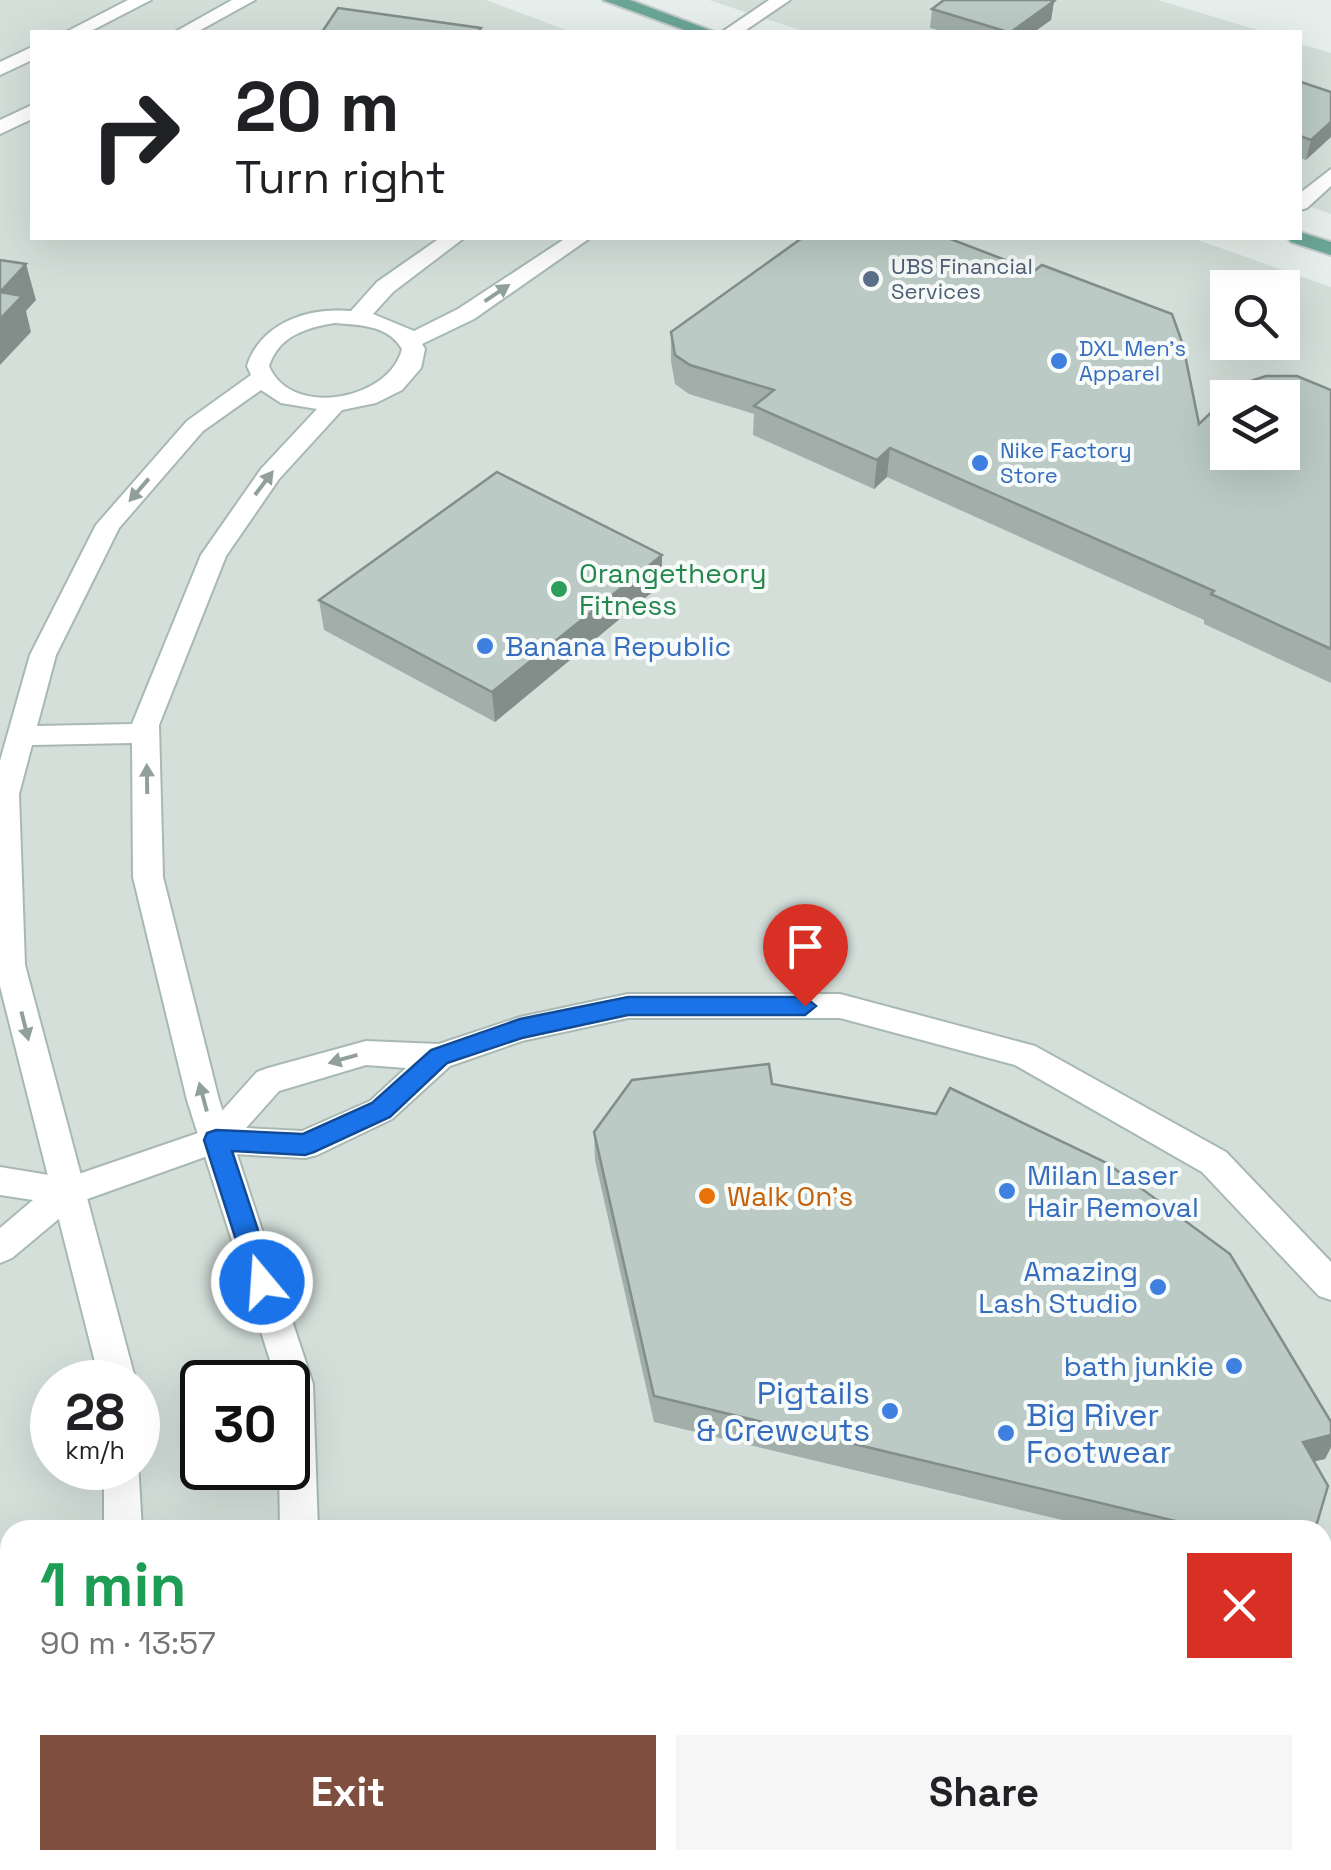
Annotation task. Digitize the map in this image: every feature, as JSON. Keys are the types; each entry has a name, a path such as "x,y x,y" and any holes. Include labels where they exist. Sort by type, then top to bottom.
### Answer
{"main road":[{"path":"612,0 700,30"},
{"path":"1302,239 1331,249"}],"street":[{"path":"79,30 142,0"},
{"path":"188,30 246,0"},
{"path":"734,30 781,0"},
{"path":"0,69 30,54"},
{"path":"0,128 30,112"},
{"path":"1302,202 1331,176"},
{"path":"359,316 385,287 449,240"},
{"path":"412,340 466,314 577,240"},
{"path":"359,316 400,329 412,340 416,357 409,374 391,389 364,400 334,404 288,398 262,378 260,354 270,340 309,320 359,316"},
{"path":"112,1360 10,965 4,794 43,655 108,525 195,426 262,378"},
{"path":"299,1520 295,1384 216,1140 148,877 146,724 214,555 270,474 334,404"},
{"path":"21,736 146,732"},
{"path":"216,1140 268,1081 366,1052 439,1056 520,1028 628,1006 840,1006 1024,1055 1214,1162 1331,1286"},
{"path":"0,1248 66,1192 216,1140 305,1145 381,1110 439,1056"},
{"path":"0,1181 66,1192"},
{"path":"122,1490 123,1520"}],"shaded area":[{"path":"0,0 486,0 566,30 30,30 30,240 1198,240 1283,270 1210,270 1210,360 1300,360 1300,276 1331,287 1331,1520 0,1520"},
{"path":"709,0 1158,0 1257,30 800,30"},
{"path":"1302,45 1331,53 1331,214 1302,204"}],"building":[{"path":"944,0 1054,1 1014,30 1001,30 932,9"},
{"path":"338,8 481,28 480,30 323,30"},
{"path":"1302,82 1331,92 1331,122 1311,140 1302,137"},
{"path":"799,240 953,240 1034,271 1042,265 1172,314 1183,345 1199,424 1210,414 1210,470 1300,470 1300,380 1254,380 1297,376 1331,390 1331,649 1211,594 1214,591 890,448 877,460 754,406 774,390 690,365 675,355 671,332"},
{"path":"0,260 26,264 0,292"},
{"path":"0,292 22,296 0,319"},
{"path":"497,472 662,555 492,692 319,600"},
{"path":"769,1064 772,1084 936,1114 950,1088 1107,1163 1230,1254 1331,1422 1331,1435 1303,1442 1328,1486 1318,1520 1171,1520 654,1396 594,1132 632,1080"}],"place":[{"name":"UBS Financial Services","path":"871,279"},
{"name":"DXL Men's Apparel","path":"1059,361"},
{"name":"Nike Factory Store","path":"980,463"},
{"name":"Orangetheory Fitness","path":"559,589"},
{"name":"Banana Republic","path":"485,646"},
{"name":"Milan Laser Hair Removal","path":"1007,1191"},
{"name":"Walk On's","path":"707,1196"},
{"name":"Amazing Lash Studio","path":"1158,1287"},
{"name":"bath junkie","path":"1234,1366"},
{"name":"Pigtails & Crewcuts","path":"890,1411"},
{"name":"Big River Footwear","path":"1006,1433"}],"route":[{"path":"262,1282 216,1140 305,1145 381,1110 439,1056 520,1028 628,1006 805,1006"}]}
